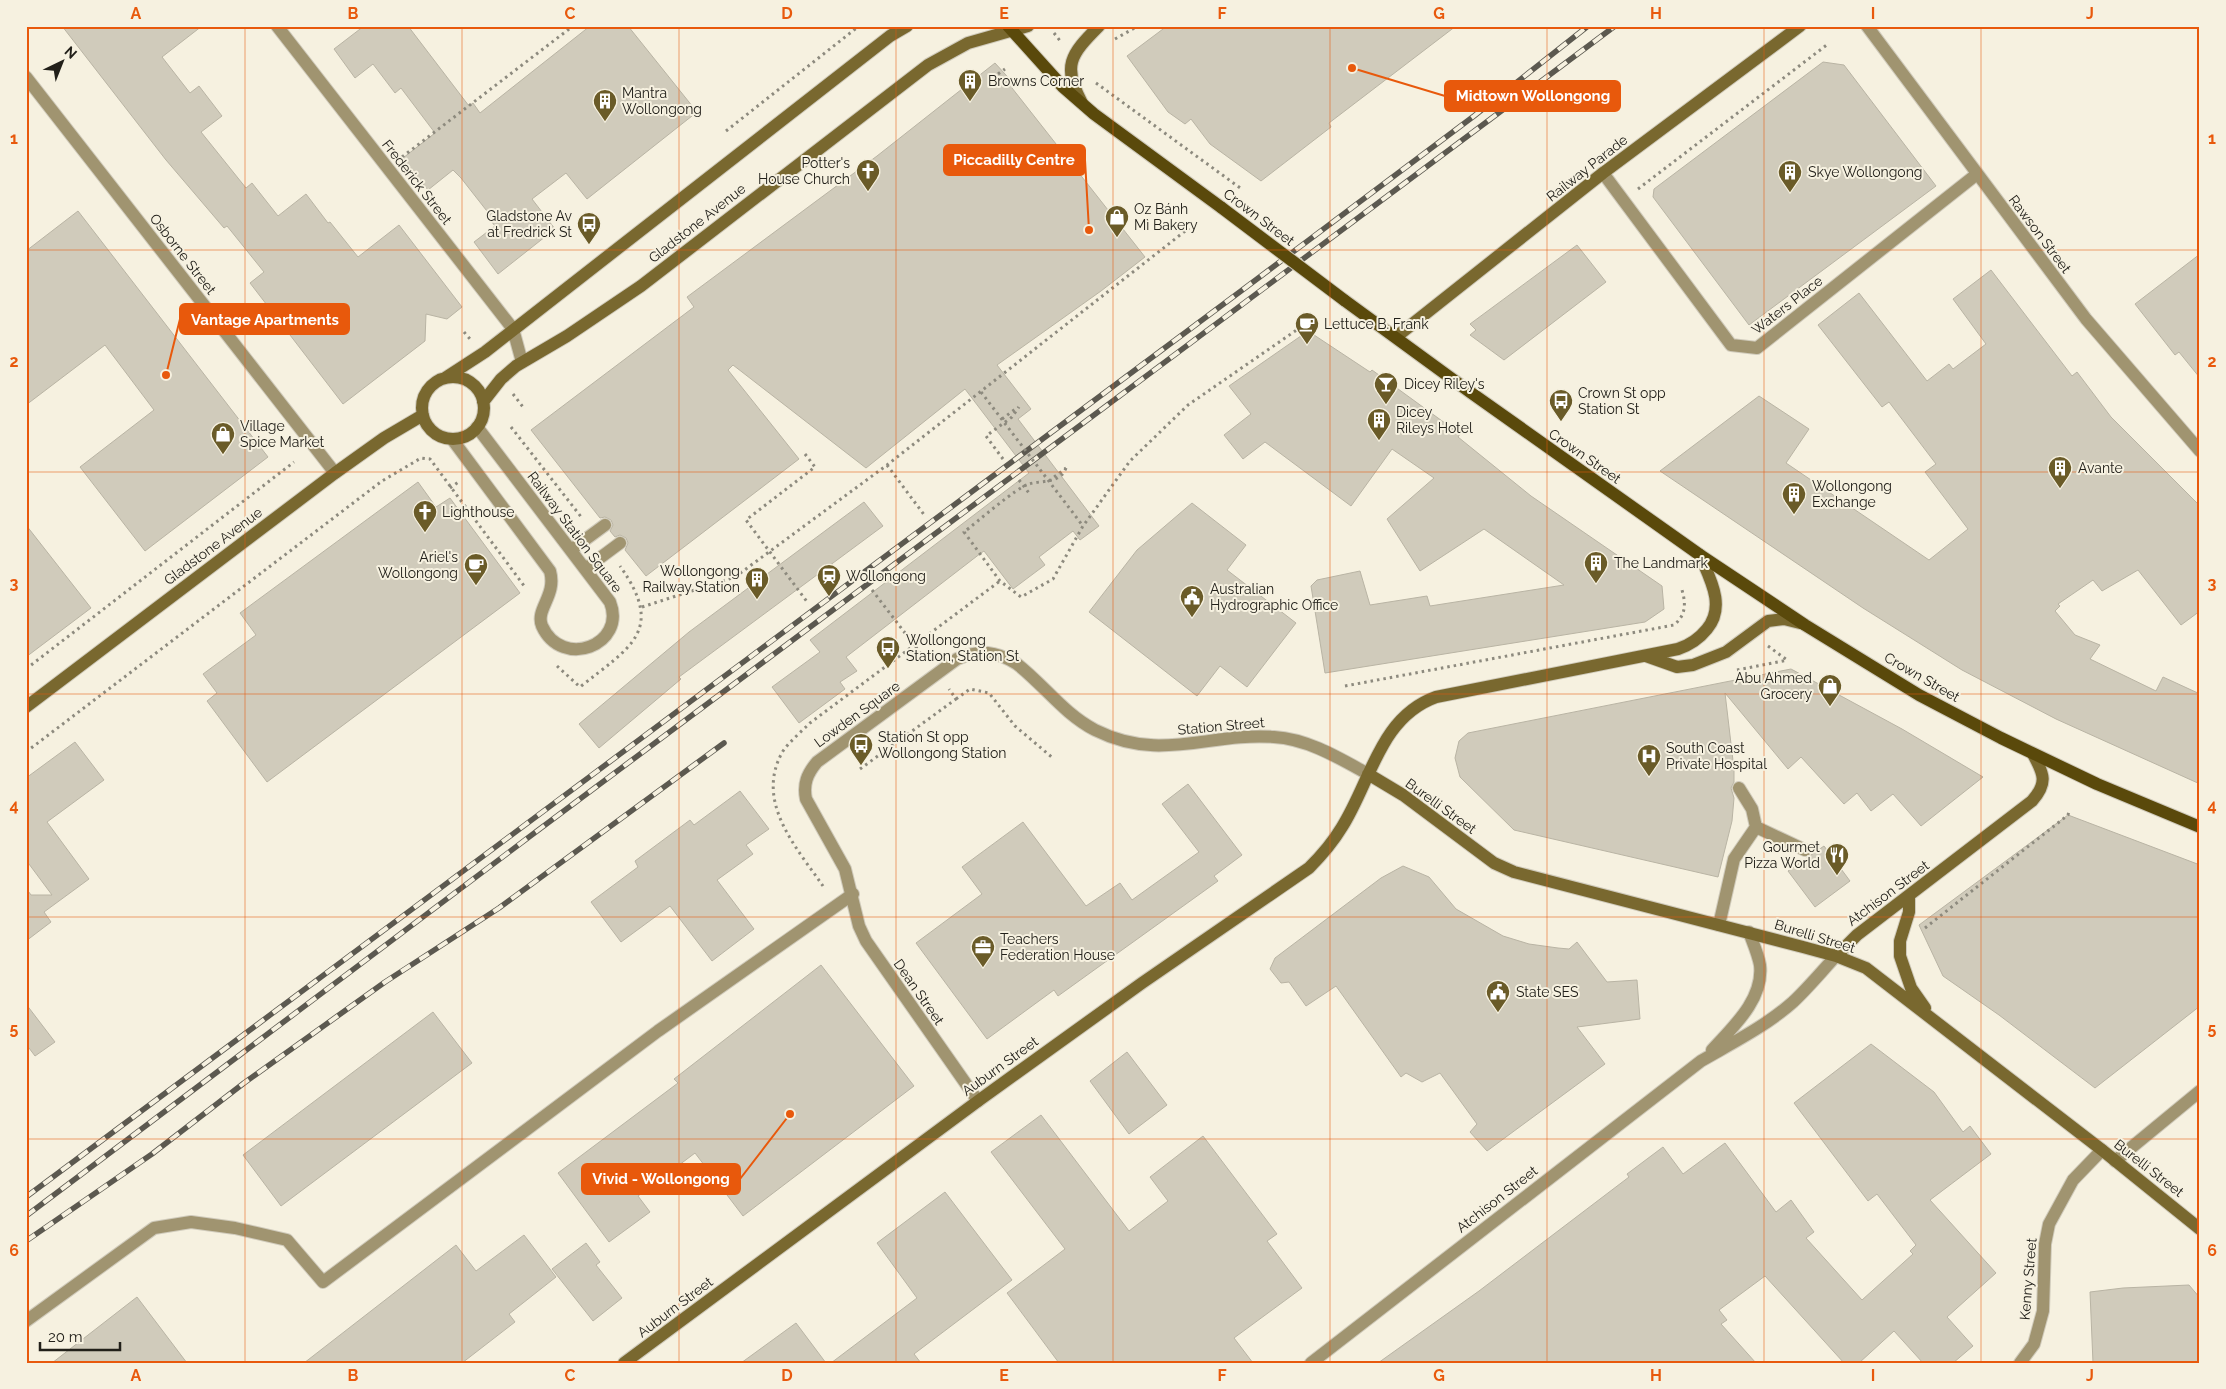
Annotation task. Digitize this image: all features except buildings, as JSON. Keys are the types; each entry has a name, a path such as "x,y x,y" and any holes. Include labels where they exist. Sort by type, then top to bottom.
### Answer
{"main road":[{"name":"Gladstone Avenue","path":"445,378 470,363 890,36 907,26"},
{"name":"Gladstone Avenue","path":"484,402 501,379 522,362 567,336 641,286 928,65 957,47 1010,29 1028,26"},
{"path":"1082,103 1072,84 1070,70 1074,56 1081,44 1099,26"},
{"name":"Railway Parade","path":"1396,337 1603,174 1800,26"},
{"name":"Crown Street","path":"1010,29 1063,86 1082,103 1344,300 1700,555 1805,625 1919,694 2033,754 2112,791 2200,827"},
{"path":"445,378 465,379 474,385 484,402 481,420 477,428 470,434 452,439 434,432 427,424 422,408 426,392 431,385 445,378"},
{"name":"Gladstone Avenue","path":"26,707 335,473 384,438 423,415"},
{"path":"1368,774 1396,724 1412,708 1428,700 1480,687 1688,646 1713,621 1717,610 1716,600 1700,555"},
{"path":"1643,655 1677,667 1693,665 1726,652 1768,621 1784,619 1805,625"},
{"name":"Atchison Street","path":"1836,956 1857,935 2032,801 2040,791 2044,780 2042,769 2033,754"},
{"name":"Burelli Street","path":"1368,774 1403,795 1488,859 1503,868 1749,932 1836,956 1862,966 1937,1021 2200,1229"},
{"name":"Auburn Street","path":"624,1363 1142,982 1308,868 1322,856 1343,826 1368,774"},
{"path":"1909,896 1909,912 1900,941 1903,966 1911,988 1937,1021"}],"street":[{"name":"Frederick Street","path":"277,26 513,329 522,362"},
{"name":"Rawson Street","path":"1867,26 2086,319 2200,451"},
{"name":"Osborne Street","path":"26,76 335,473"},
{"name":"Waters Place","path":"1603,174 1730,345 1757,348 1977,174"},
{"name":"Railway Station Square","path":"452,439 547,565 552,578 552,591 541,612 542,626 557,643 570,650 585,649 598,642 610,628 614,616 610,602 477,428"},
{"path":"571,550 605,525"},
{"path":"585,569 620,543"},
{"name":"Lowden Square","path":"852,894 839,856 816,820 806,800 804,791 808,775 824,757 957,659 981,651 994,653 1017,664"},
{"name":"Station Street","path":"1017,664 1080,721 1113,737 1131,743 1166,746 1252,736 1289,738 1332,754 1368,774"},
{"path":"1719,925 1734,859 1756,827 1752,809 1740,788"},
{"path":"1756,827 1806,850"},
{"path":"26,1321 154,1228 191,1222 235,1228 287,1240 323,1282 658,1031 852,894"},
{"name":"Dean Street","path":"852,894 859,926 866,941 978,1101"},
{"name":"Atchison Street","path":"1701,1061 1735,1024 1757,992 1760,966 1749,932"},
{"name":"Atchison Street","path":"1312,1363 1701,1061 1747,1034 1784,1009 1803,992 1836,956"},
{"path":"2115,1161 2200,1091"},
{"name":"Kenny Street","path":"2020,1363 2034,1344 2043,1311 2045,1244 2049,1224 2073,1180 2102,1150"}],"path":[{"path":"388,168 573,26"},
{"path":"726,131 859,26"},
{"path":"1112,41 1138,26"},
{"path":"1053,45 1061,42 1054,33"},
{"path":"1632,194 1828,44"},
{"path":"998,74 1005,70"},
{"path":"1092,76 1101,88 1244,190"},
{"path":"608,552 634,587 642,607 735,577 887,465 1189,228"},
{"path":"1049,481 1066,468 1064,474 1057,479 1024,486 964,532 1000,581 1021,597 1053,579 1083,526 1130,461 1188,405 1314,318"},
{"path":"981,392 1083,526"},
{"path":"1002,419 1019,407 1012,417 986,436 1003,459"},
{"path":"511,427 593,533"},
{"path":"805,454 815,467 746,520 808,604"},
{"path":"26,752 382,481 421,458 430,460 525,587"},
{"path":"26,669 294,462"},
{"path":"887,465 925,516"},
{"path":"1019,480 1029,493"},
{"path":"872,590 956,699"},
{"path":"1345,686 1674,625 1684,611 1685,598 1682,590 1690,592"},
{"path":"1733,670 1788,660 1760,641"},
{"path":"860,769 970,689 989,693 1015,726 1054,759"},
{"path":"1918,934 2068,814 2069,811"}],"railway":[{"path":"26,1197 1241,291 1474,116 1588,26"},
{"path":"26,1216 537,831 1615,26"},
{"path":"26,1241 152,1154 244,1083 385,982 499,908 724,743"}],"place":[{"name":"Midtown Wollongong","path":"1352,68"},
{"name":"Browns Corner","path":"970,102"},
{"name":"Mantra Wollongong","path":"605,122"},
{"name":"Potter's House Church","path":"868,192"},
{"name":"Skye Wollongong","path":"1790,193"},
{"name":"Piccadilly Centre","path":"1089,230"},
{"name":"Oz Bánh Mì Bakery","path":"1117,238"},
{"name":"Gladstone Av at Fredrick St","path":"589,245"},
{"name":"Lettuce B. Frank","path":"1307,345"},
{"name":"Vantage Apartments","path":"166,375"},
{"name":"Dicey Riley's","path":"1386,405"},
{"name":"Crown St opp Station St","path":"1561,422"},
{"name":"Dicey Rileys Hotel","path":"1379,441"},
{"name":"Village Spice Market","path":"223,455"},
{"name":"Avante","path":"2060,489"},
{"name":"Wollongong Exchange","path":"1794,515"},
{"name":"Lighthouse","path":"425,533"},
{"name":"The Landmark","path":"1596,584"},
{"name":"Ariel's Wollongong","path":"476,586"},
{"name":"Wollongong","path":"829,597"},
{"name":"Wollongong Railway Station","path":"757,600"},
{"name":"Australian Hydrographic Office","path":"1192,618"},
{"name":"Wollongong Station, Station St","path":"888,669"},
{"name":"Abu Ahmed Grocery","path":"1830,707"},
{"name":"Station St opp Wollongong Station","path":"861,766"},
{"name":"South Coast Private Hospital","path":"1649,777"},
{"name":"Gourmet Pizza World","path":"1837,876"},
{"name":"Teachers Federation House","path":"983,968"},
{"name":"State SES","path":"1498,1013"},
{"name":"Vivid - Wollongong","path":"790,1114"}]}
